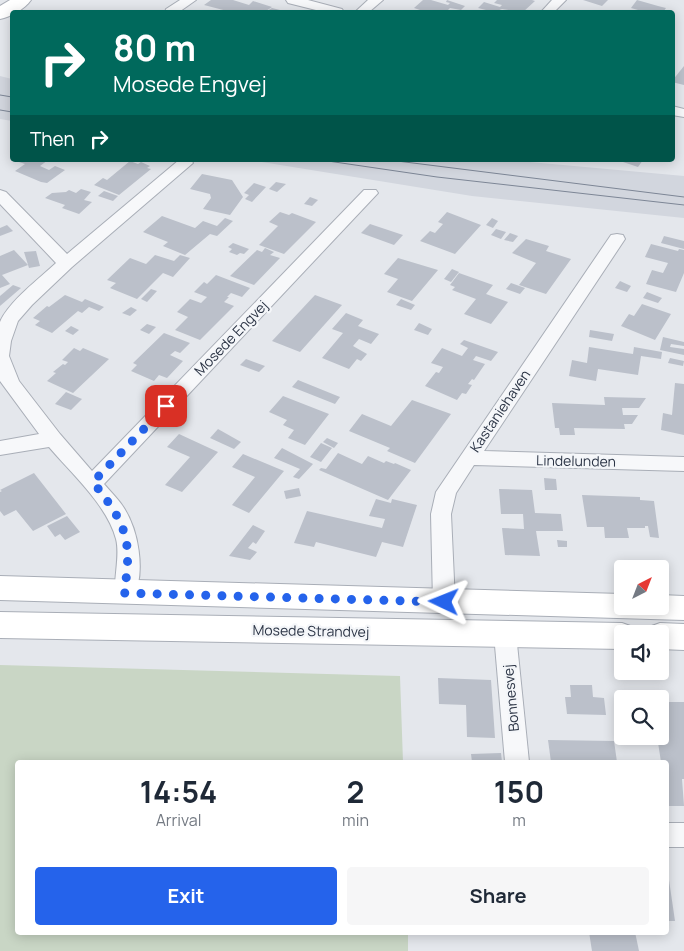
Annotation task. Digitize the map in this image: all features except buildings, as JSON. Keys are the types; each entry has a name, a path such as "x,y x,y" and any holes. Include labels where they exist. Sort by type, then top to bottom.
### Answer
{"main road":[{"path":"0,14 22,0"},
{"path":"0,588 614,606"},
{"path":"669,608 684,608"},
{"name":"Mosede Strandvej","path":"0,625 614,636"},
{"path":"669,636 684,637"}],"street":[{"path":"174,10 189,0"},
{"path":"293,0 330,10"},
{"path":"364,10 376,0"},
{"path":"549,10 560,0"},
{"path":"124,593 129,566 127,540 115,511 93,482 53,439 10,383 0,356 2,340 10,320 26,301 66,263 184,163"},
{"name":"Mosede Engvej","path":"93,482 370,194"},
{"path":"0,195 66,263"},
{"name":"Kastaniehaven","path":"444,602 440,514 446,492 616,240"},
{"path":"0,448 53,439"},
{"name":"Lindelunden","path":"468,458 684,464"},
{"name":"Bonnesvej","path":"505,634 517,760"},
{"path":"669,835 684,835"}],"shaded area":[{"path":"0,76 10,78 10,121 0,119"},
{"path":"262,162 529,162 684,176 684,218 472,196"}],"green space":[{"path":"0,665 400,676 403,760 15,760 15,935 408,935 408,951 0,951"}],"tram line":[{"path":"0,95 10,97"},
{"path":"0,110 10,112"},
{"path":"335,162 437,177 684,205"},
{"path":"405,162 684,197"}],"route":[{"path":"166,406 93,482 115,511 127,540 129,566 124,593 444,602"}]}
